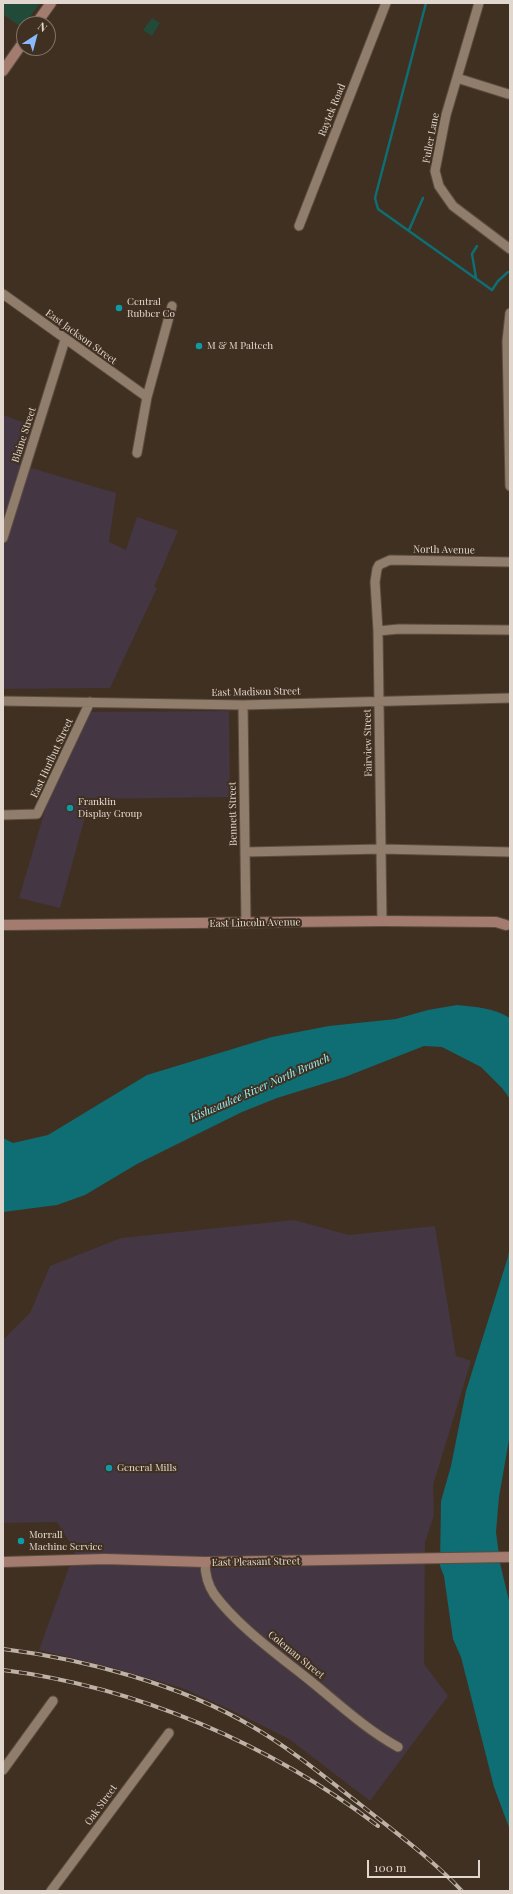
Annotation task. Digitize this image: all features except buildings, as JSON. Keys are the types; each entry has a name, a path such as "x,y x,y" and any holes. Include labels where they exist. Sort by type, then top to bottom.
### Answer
{"street":[{"path":"42,16 51,3"},
{"name":"Raytek Road","path":"299,226 386,3"},
{"name":"Fuller Lane","path":"479,3 446,115 435,171 439,186 452,206 510,249"},
{"path":"3,71 16,52"},
{"path":"457,78 508,94"},
{"name":"East Jackson Street","path":"3,294 146,397"},
{"path":"136,453 146,397 172,306"},
{"path":"510,313 507,341 507,419 510,486"},
{"name":"Blaine Street","path":"3,538 5,523 65,340"},
{"name":"North Avenue","path":"379,565 390,560 510,562"},
{"name":"Fairview Street","path":"379,565 377,569 376,582 382,921"},
{"path":"378,631 399,629 510,630"},
{"name":"East Madison Street","path":"3,701 243,705 510,698"},
{"name":"East Hurlbut Street","path":"3,815 37,814 90,702"},
{"name":"Bennett Street","path":"243,705 246,923"},
{"path":"246,852 380,849 510,852"},
{"name":"East Lincoln Avenue","path":"3,925 382,921 496,922 509,926"},
{"name":"East Pleasant Street","path":"3,1562 105,1560 205,1562 510,1557"},
{"name":"Coleman Street","path":"205,1562 205,1574 213,1593 230,1613 266,1645 381,1738 398,1747"},
{"path":"3,1770 53,1701"},
{"name":"Oak Street","path":"51,1891 169,1733"}],"shaded area":[{"path":"3,415 41,429 28,467 116,493 109,542 126,550 137,517 178,531 154,587 157,588 110,688 3,689"},
{"path":"229,711 230,797 90,799 60,908 19,898 56,773 89,712"},
{"path":"294,1220 349,1235 435,1226 456,1356 471,1361 433,1485 434,1515 425,1542 424,1664 448,1696 370,1801 289,1739 229,1709 182,1688 106,1666 39,1650 75,1551 57,1522 3,1523 3,1340 30,1313 50,1266 121,1238"}],"green space":[{"path":"3,3 40,3 31,16 16,16 16,24 3,14"},
{"path":"152,18 160,23 152,36 143,30"}],"water":[{"name":"Kishwaukee River North Branch","path":"457,1005 491,1010 510,1018 510,1099 502,1088 481,1067 442,1047 424,1046 345,1077 277,1098 242,1112 137,1164 85,1195 57,1205 3,1212 3,1138 13,1143 48,1135 147,1075 272,1037 329,1026 396,1019 428,1010"},
{"path":"510,1244 510,1434 499,1497 496,1532 500,1563 510,1605 510,1830 494,1787 461,1657 453,1639 444,1576 440,1566 441,1501 451,1466 466,1391 508,1257"}],"waterway":[{"path":"426,3 375,198 378,209 492,290 498,281 508,272"},
{"path":"409,230 423,198"},
{"path":"476,278 472,254 477,246"}],"railway":[{"path":"3,1649 66,1660 132,1676 164,1686 225,1712 253,1727 308,1764 413,1846 462,1891"},
{"path":"3,1670 53,1678 103,1690 152,1705 200,1724 247,1745 293,1769 336,1796 378,1826"}],"place":[{"name":"Central Rubber Co","path":"119,308"},
{"name":"M & M Paltech","path":"199,346"},
{"name":"Franklin Display Group","path":"70,808"},
{"name":"General Mills","path":"109,1468"},
{"name":"Morrall Machine Service","path":"21,1541"}]}
